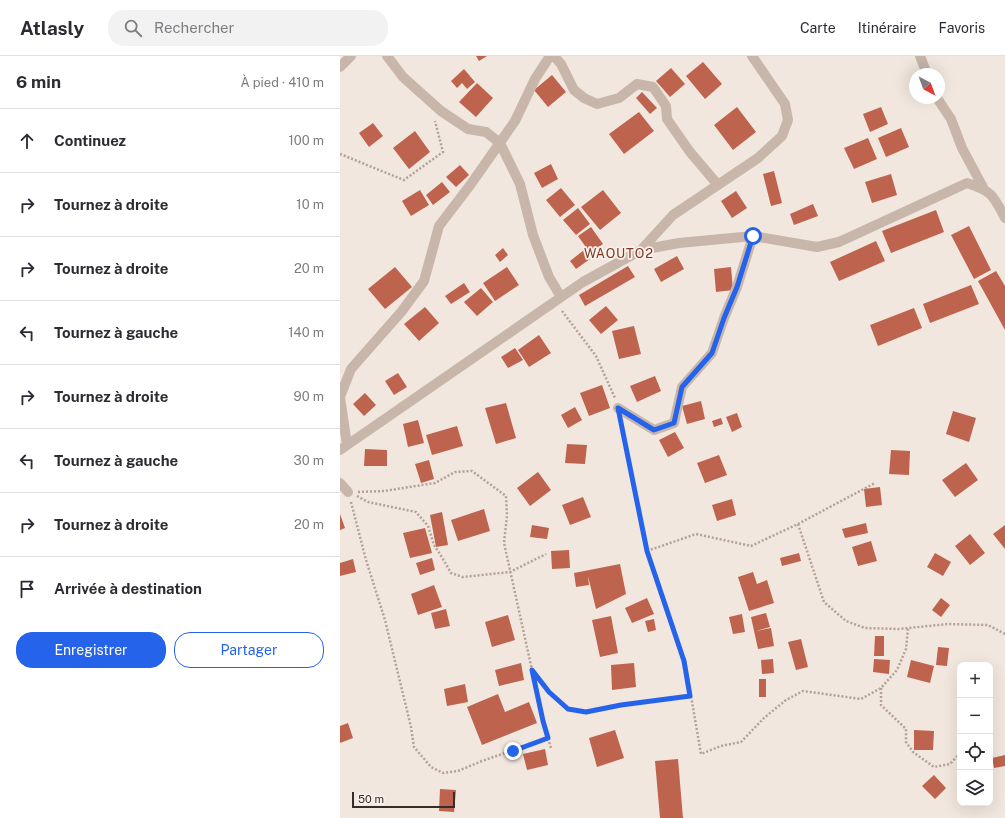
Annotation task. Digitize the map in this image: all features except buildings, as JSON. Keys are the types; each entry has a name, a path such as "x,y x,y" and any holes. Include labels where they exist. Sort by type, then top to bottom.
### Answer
{"street":[{"path":"340,67 351,56"},
{"path":"387,56 403,77 441,111 468,129 486,132 500,143 520,184 533,236 558,299"},
{"path":"343,448 340,397 351,369 402,311 424,281 439,226 515,121 535,79 550,56"},
{"path":"554,56 561,64 574,90 584,98 597,104 619,98 637,84 653,87 666,106 667,119 690,152 718,185"},
{"path":"641,250 673,215 758,158 782,136 788,120 785,104 752,56"},
{"path":"920,56 925,68"},
{"path":"941,104 951,119 962,148 984,189 996,200 1005,218"},
{"path":"343,448 583,282 641,250 679,243 753,236 817,247 839,242 967,183 984,189"},
{"path":"618,408 654,430 674,423 682,387 712,353 737,287 753,236"},
{"path":"340,482 348,492"}],"path":[{"path":"340,154 404,180 443,152 434,119"},
{"path":"558,299 596,356 616,400 647,551 684,661 701,754 721,746 741,742 764,718 786,700 803,691 861,699 881,688 897,670 906,649 908,628"},
{"path":"348,492 384,491 435,483 455,472 472,471 506,496 507,516 504,543 543,721 551,748"},
{"path":"647,551 696,534 751,546 798,524 875,483"},
{"path":"348,492 368,502 416,512 428,526 434,545 451,573 463,577 510,572 546,554"},
{"path":"348,492 366,560 385,620 411,726 414,747 431,767 443,773 458,771 548,738"},
{"path":"798,524 824,602 846,621 865,628 899,629 948,624 988,625 1005,634"},
{"path":"532,670 549,692 568,709 586,712 621,705 690,696"},
{"path":"881,688 881,705 906,729 906,742 913,752 934,767 950,764 957,756"}],"district":[{"name":"WAOUTO2","path":"619,253"}],"route":[{"path":"513,751 548,738 532,670 549,692 568,709 586,712 621,705 690,696 684,661 647,551 618,408 654,430 674,423 682,387 712,353 737,287 753,236"}]}
